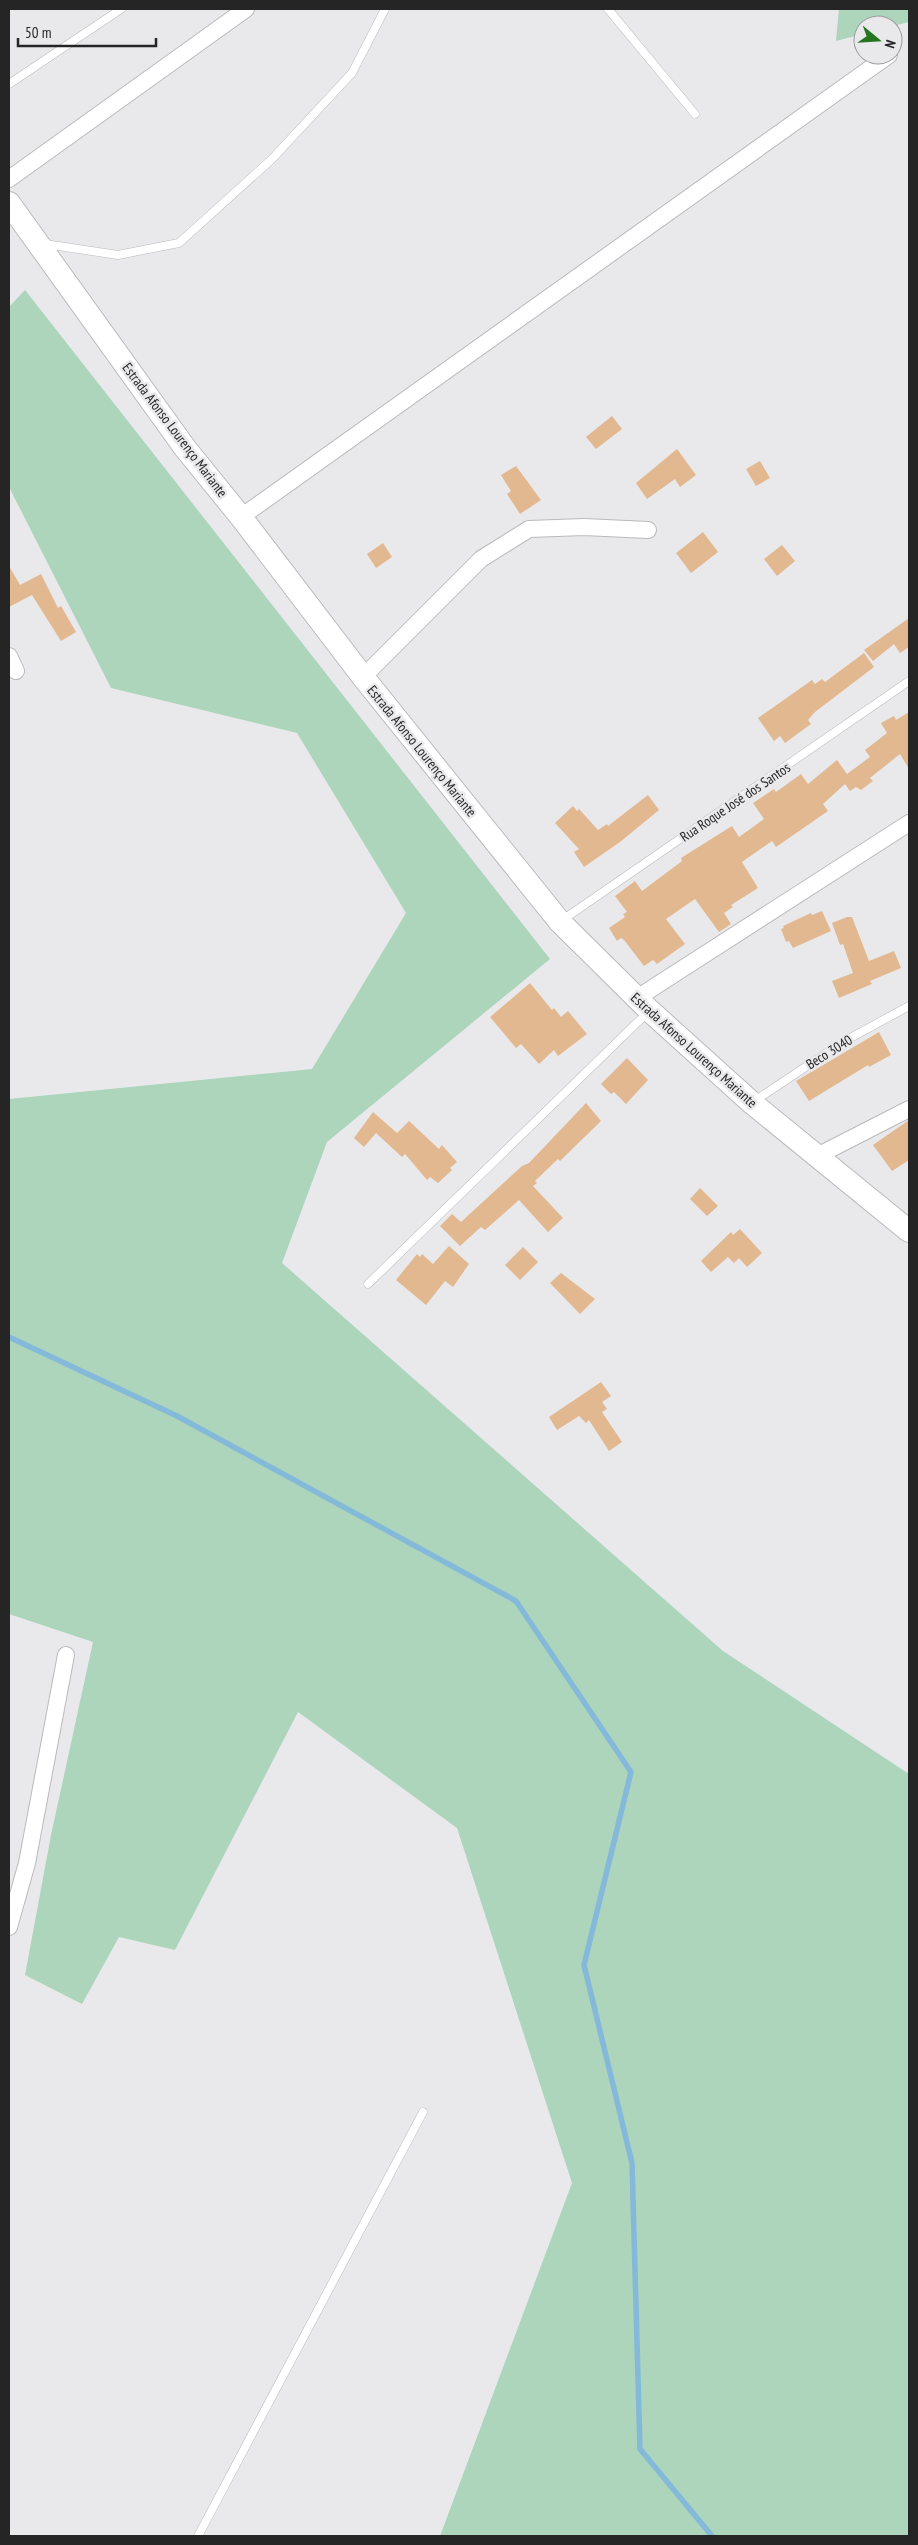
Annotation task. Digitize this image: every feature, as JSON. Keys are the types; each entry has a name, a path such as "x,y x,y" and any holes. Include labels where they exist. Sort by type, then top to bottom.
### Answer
{"main road":[{"name":"Estrada Afonso Lourenço Mariante","path":"9,203 185,448 241,517 363,677 560,922 643,1004 752,1103 909,1232"}],"street":[{"path":"9,179 246,9"},
{"path":"241,517 876,65"},
{"path":"363,677 481,559 529,529 648,530"},
{"path":"643,1004 909,823"},
{"path":"817,1156 909,1109"},
{"path":"9,1927 27,1863 66,1655"}],"lane":[{"path":"9,84 121,9"},
{"path":"37,243 118,255 179,242 272,159 352,73 385,9"},
{"path":"608,9 695,114"},
{"name":"Rua Roque José dos Santos","path":"560,922 909,682"},
{"path":"368,1284 643,1004"},
{"name":"Beco 3040","path":"752,1103 843,1042 909,1006"},
{"path":"198,2536 423,2112"}],"green space":[{"path":"839,9 909,9 909,22 903,24 903,15 853,15 853,37 836,41"},
{"path":"25,290 550,959 327,1142 282,1263 723,1651 909,1774 909,2536 440,2536 572,2183 457,1828 298,1712 175,1950 119,1937 82,2004 25,1975 51,1835 93,1642 9,1614 9,1099 312,1069 406,913 297,733 111,688 9,487 9,307"}],"building":[{"path":"612,416 622,429 596,449 586,437"},
{"path":"677,449 696,475 680,487 675,479 647,499 636,483"},
{"path":"760,461 770,478 756,486 746,469"},
{"path":"516,466 541,500 520,514 507,494 511,491 501,475"},
{"path":"703,532 718,552 691,573 676,553"},
{"path":"383,543 392,557 376,568 367,554"},
{"path":"782,545 795,561 777,576 764,559"},
{"path":"9,566 20,585 41,574 58,608 61,606 76,632 61,641 32,595 9,607"},
{"path":"909,618 909,647 900,653 894,644 873,661 864,650"},
{"path":"864,653 874,667 815,712 808,720 811,724 785,743 780,736 774,741 758,718 812,680 815,684 822,679 825,682"},
{"path":"909,712 909,769 900,754 870,778 873,781 861,790 856,787 850,791 845,784 823,804 828,811 776,847 772,841 742,862 758,888 731,905 733,907 724,913 731,924 719,932 695,899 666,919 685,944 657,964 653,960 644,966 624,940 621,938 617,941 609,928 625,917 623,914 627,912 615,896 635,881 642,891 682,861 681,858 732,826 739,837 764,819 753,803 774,789 776,792 801,774 808,784 837,760 847,774 870,757 865,750 887,733 881,723 894,716 896,720"},
{"path":"648,795 659,810 620,842 584,867 574,852 579,849 555,823 573,806 577,811 579,809 598,830 607,824 608,826"},
{"path":"822,911 831,931 793,948 789,941 786,942 781,929 784,928 783,926 811,913 812,915"},
{"path":"852,917 869,961 894,951 901,968 870,981 872,984 839,998 832,981 853,973 843,944 840,945 832,923"},
{"path":"530,983 552,1010 554,1008 561,1017 568,1011 587,1034 558,1056 554,1050 539,1064 521,1044 516,1048 490,1017"},
{"path":"879,1032 891,1055 869,1067 868,1065 809,1101 796,1081"},
{"path":"627,1058 648,1080 626,1104 614,1092 611,1094 601,1084"},
{"path":"586,1103 601,1121 560,1161 558,1159 535,1181 537,1183 533,1186 563,1218 548,1232 519,1200 485,1230 481,1227 460,1246 440,1226 452,1214 461,1222 522,1166 529,1163"},
{"path":"373,1112 397,1133 409,1121 439,1149 442,1145 457,1162 450,1168 452,1170 438,1183 430,1177 427,1180 405,1154 402,1157 376,1133 364,1147 354,1138"},
{"path":"909,1120 909,1160 892,1171 873,1145"},
{"path":"700,1188 718,1206 707,1216 690,1199"},
{"path":"740,1229 762,1253 747,1267 739,1258 734,1263 728,1257 711,1272 701,1261 731,1232 733,1235"},
{"path":"449,1246 469,1264 453,1287 445,1281 426,1305 396,1280 417,1254 420,1257 422,1254 433,1264"},
{"path":"523,1247 538,1262 520,1280 505,1265"},
{"path":"561,1273 595,1299 580,1314 550,1283"},
{"path":"601,1382 611,1396 602,1402 607,1409 602,1412 622,1442 609,1451 589,1420 586,1423 579,1416 557,1430 549,1417"}],"waterway":[{"path":"9,1337 177,1416 516,1601 631,1772 584,1965 632,2163 640,2449 712,2536"}]}
